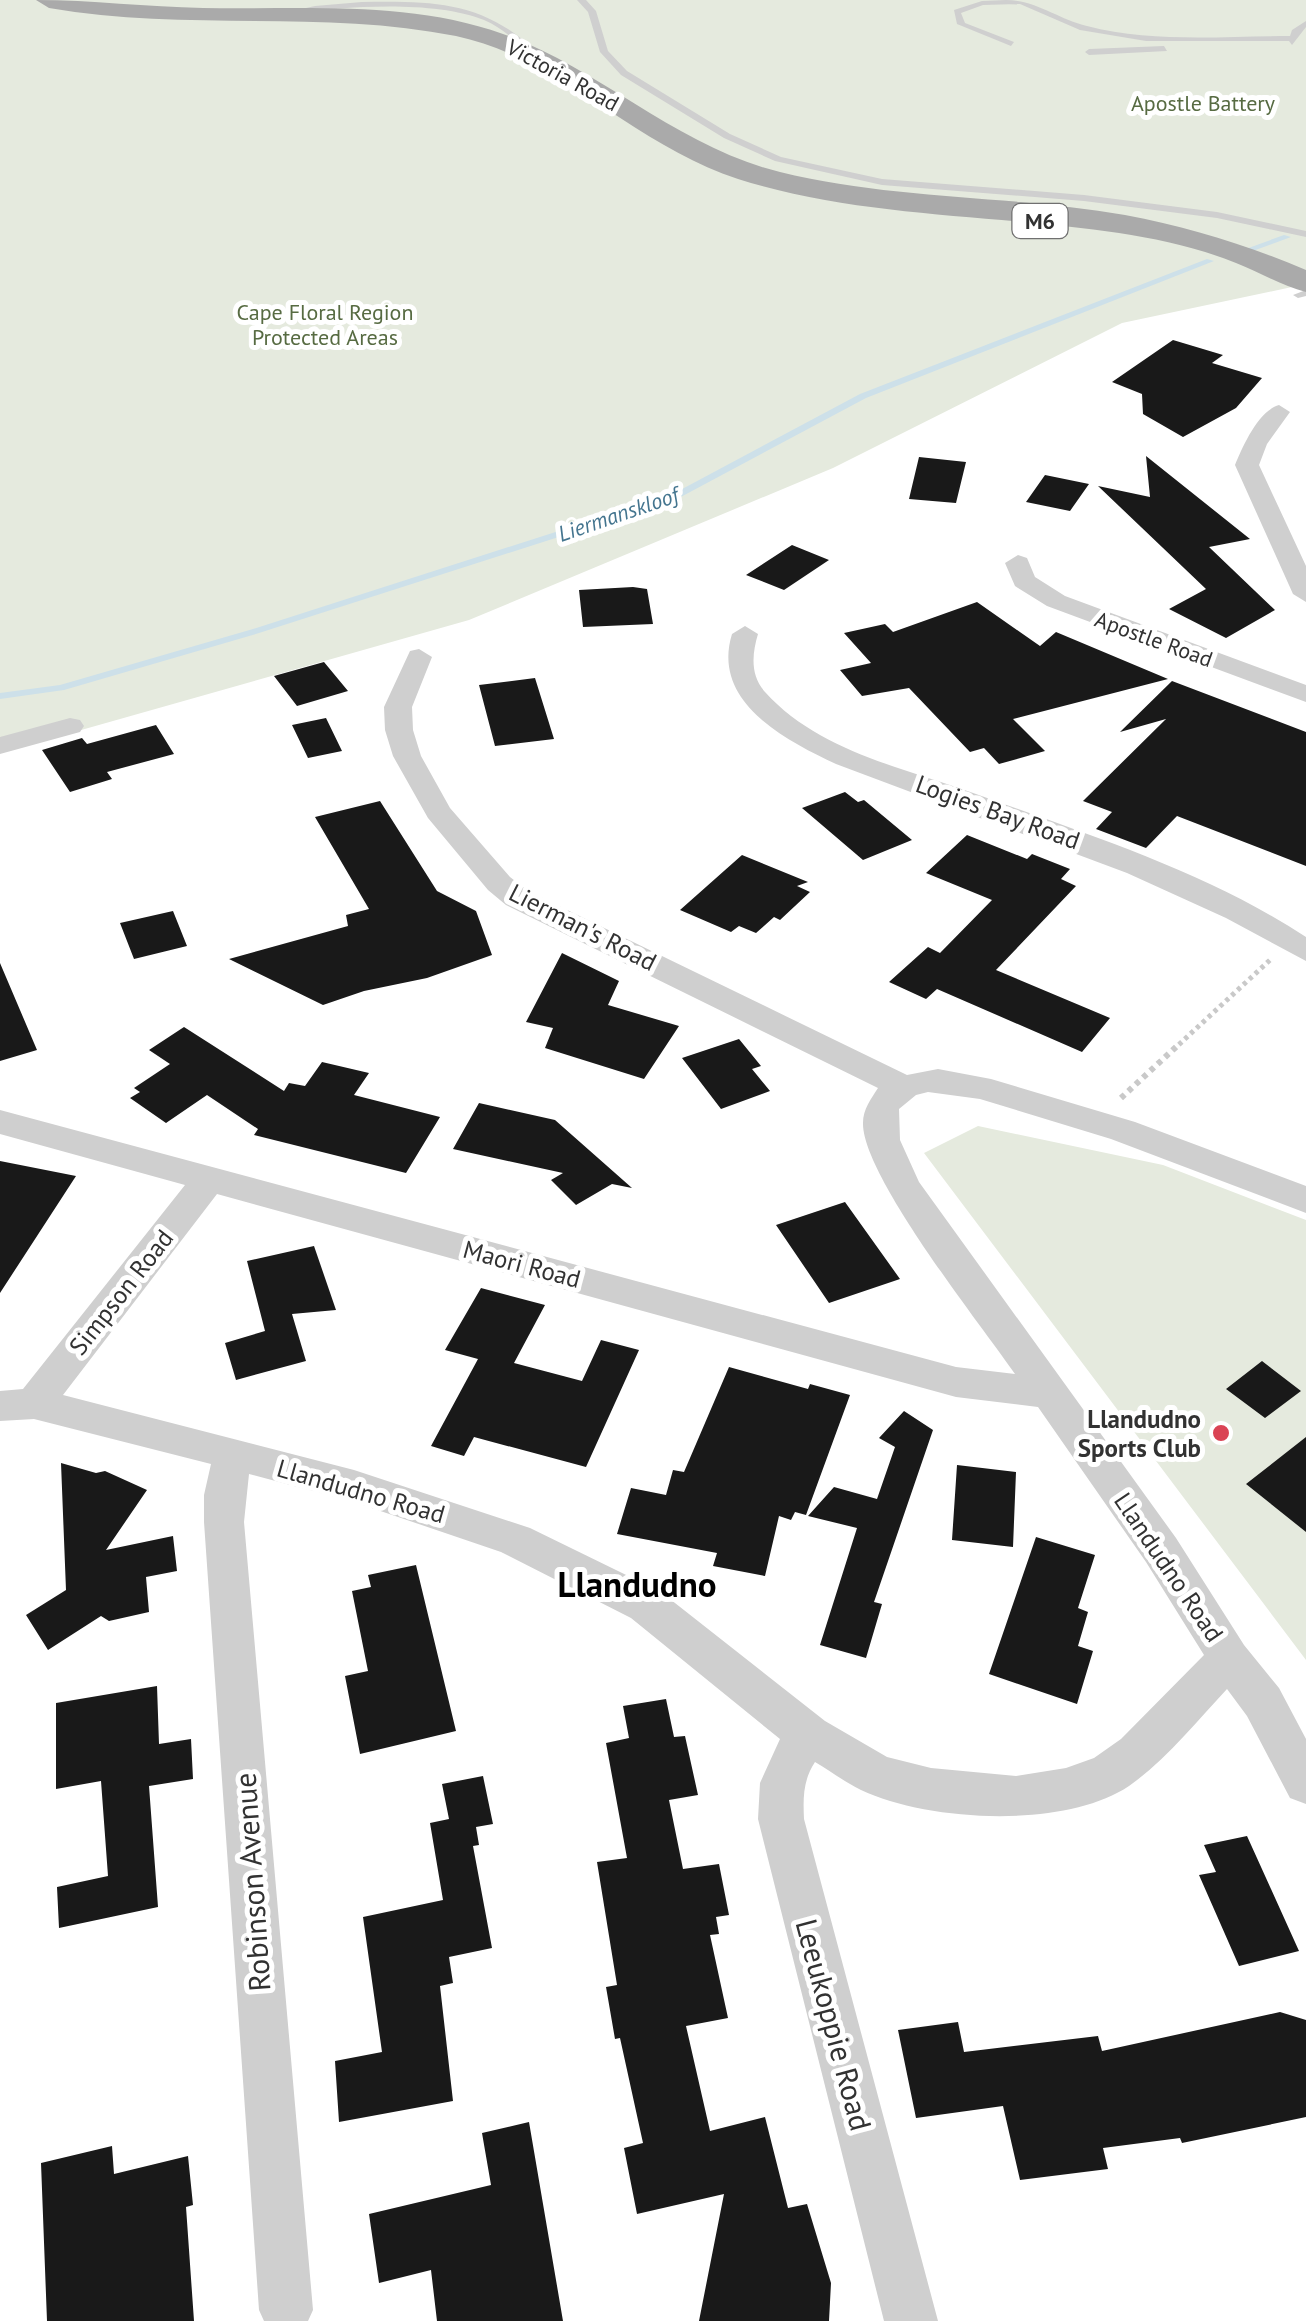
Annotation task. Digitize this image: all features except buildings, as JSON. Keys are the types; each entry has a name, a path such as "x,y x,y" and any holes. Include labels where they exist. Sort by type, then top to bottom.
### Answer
{"main road":[{"name":"Victoria Road","path":"50,0 143,14 358,17 431,24 481,35 536,56 692,150 793,192 1139,236 1224,260 1304,292"}],"street":[{"path":"1279,412 1256,443 1248,465 1306,594"},
{"name":"Apostle Road","path":"1018,563 1024,581 1056,601 1306,694"},
{"name":"Logies Bay Road","path":"745,634 737,659 744,681 755,698 810,738 866,764 1087,845 1250,916 1298,946"},
{"name":"Lierman's Road","path":"419,657 398,708 400,736 410,764 458,840 494,882 516,898 904,1087"},
{"path":"0,746 70,726"},
{"path":"904,1087 931,1080 961,1083 1098,1119 1306,1200"},
{"name":"Llandudno Road","path":"17,1406 233,1454 429,1508 569,1563 646,1605 810,1735 877,1775 931,1789 1016,1796 1066,1789 1109,1774 1137,1752 1230,1658 1161,1550 906,1191 884,1150 878,1117 885,1104 904,1087"},
{"name":"Maori Road","path":"0,1122 956,1382 1046,1393"},
{"name":"Simpson Road","path":"17,1406 208,1179"},
{"name":"Robinson Avenue","path":"233,1454 224,1495 224,1522 286,2310"},
{"path":"1230,1658 1263,1702 1306,1784"},
{"name":"Leeukoppie Road","path":"810,1735 785,1767 780,1780 781,1819 911,2321"}],"lane":[{"path":"581,0 592,11 604,52 624,73 727,136 778,160 882,182 1103,200 1235,218 1306,234"},
{"path":"1011,44 962,24 956,12 982,3 1022,2 1083,28 1146,38 1306,44"},
{"path":"1293,41 1295,32 1306,23"},
{"path":"1089,52 1293,41"}],"path":[{"path":"1098,1119 1298,946"}],"green space":[{"name":"Cape Floral Region Protected Areas","path":"0,0 1306,0 1306,284 1122,323 833,468 469,620 0,753"},
{"name":"Llandudno Sports Club","path":"978,1126 1163,1165 1306,1220 1306,1660 924,1153"}],"waterway":[{"name":"Liermanskloof","path":"1247,250 1287,237"},
{"name":"Liermanskloof","path":"0,696 61,688 256,631 674,497 863,396 1210,261"}],"place":[{"name":"Llandudno Sports Club","path":"1221,1433"}],"district":[{"name":"Llandudno","path":"637,1585"}],"park label":[{"name":"Apostle Battery","path":"1203,103"}]}
